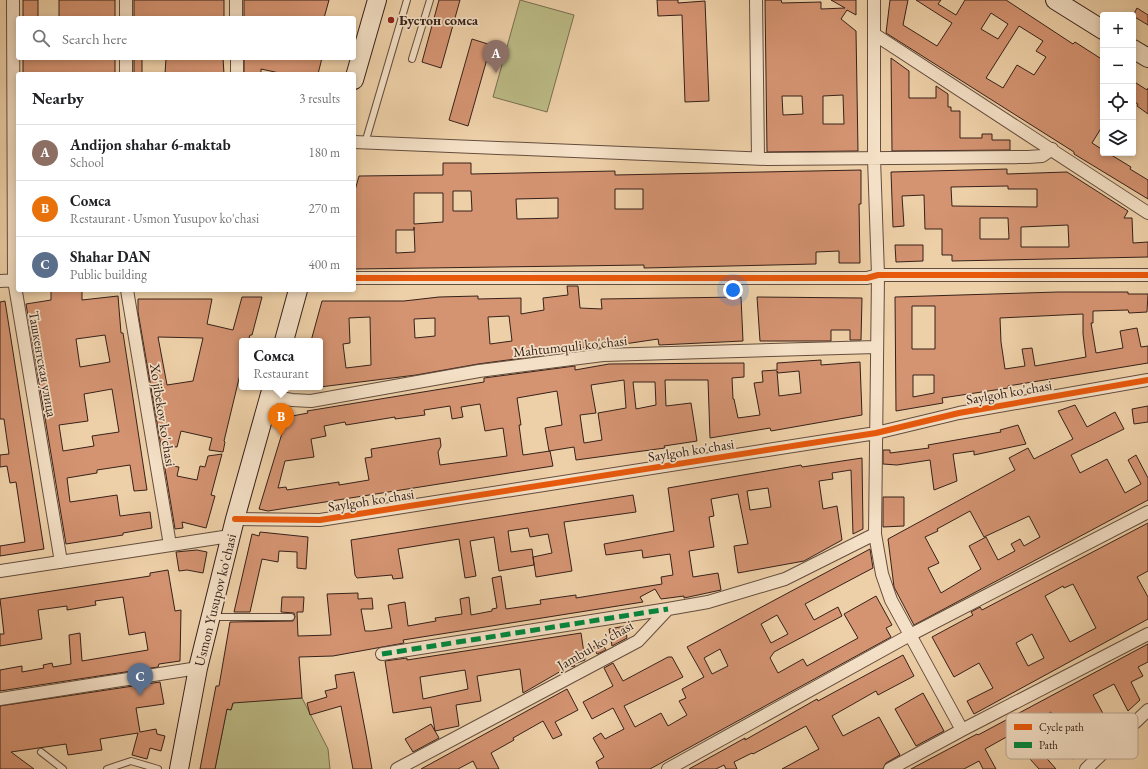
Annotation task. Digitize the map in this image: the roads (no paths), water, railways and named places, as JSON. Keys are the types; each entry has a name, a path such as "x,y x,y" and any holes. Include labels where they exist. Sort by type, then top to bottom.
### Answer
{"main road":[{"path":"356,73 377,0"},
{"path":"1055,0 1100,28"},
{"path":"1136,51 1148,58"},
{"path":"285,338 297,292"},
{"name":"Usmon Yusupov ko'chasi","path":"179,769 198,668 210,617 230,536 270,392"}],"street":[{"name":"Ташкентская улица","path":"13,0 16,280"},
{"path":"126,0 126,16"},
{"path":"236,0 236,16"},
{"path":"756,0 758,158"},
{"path":"874,0 874,158 878,275 875,534 884,581 891,600 962,730"},
{"path":"874,34 1148,213"},
{"path":"126,60 126,72"},
{"path":"237,60 237,72"},
{"path":"360,143 758,158 1028,157 1042,156 1052,149"},
{"path":"356,278 866,278 878,275 1148,275"},
{"path":"0,281 16,280"},
{"name":"Ташкентская улица","path":"18,292 61,562"},
{"name":"Xo'jibekov ko'chasi","path":"128,292 170,545"},
{"name":"Mahtumquli ko'chasi","path":"270,392 292,400 311,401 479,371 602,355 876,347"},
{"name":"Saylgoh ko'chasi","path":"235,519 320,520 876,433 959,413 1148,380"},
{"path":"668,769 910,636 1148,512"},
{"path":"382,654 708,602 785,579 875,534"},
{"path":"0,571 230,536"},
{"name":"Jambul ko'chasi","path":"397,769 638,641 668,609"},
{"path":"890,769 1148,634"},
{"path":"0,700 198,668"},
{"path":"1138,720 1148,710"},
{"path":"1086,769 1097,759"}],"lane":[{"path":"360,143 407,0"},
{"path":"412,59 430,0"},
{"path":"210,617 291,617"},
{"path":"41,752 63,769"},
{"path":"107,769 131,761 158,769"}],"place":[{"name":"Бустон сомса","path":"391,20"},
{"name":"Andijon shahar 6-maktab","path":"496,73"},
{"name":"Сомса","path":"281,436"},
{"name":"Shahar DAN","path":"140,696"}]}
